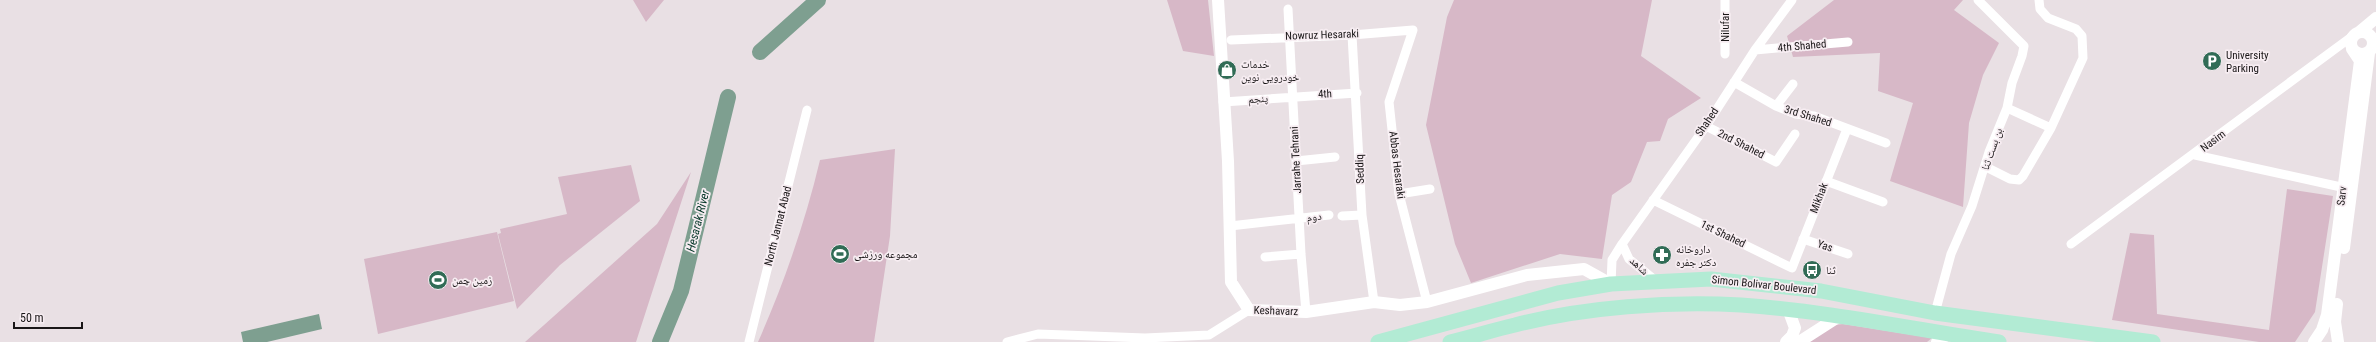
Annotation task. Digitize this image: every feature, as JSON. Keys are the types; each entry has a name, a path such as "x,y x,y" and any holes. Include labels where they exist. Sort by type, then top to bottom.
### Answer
{"main road":[{"name":"Simon Bolivar Boulevard","path":"1378,342 1528,300 1611,284 1711,279 1813,290 1935,313 2153,342"},
{"name":"Simon Bolivar Boulevard","path":"1450,342 1516,324 1605,310 1694,305 1739,305 1788,309 1838,317 1943,338 1999,342"}],"street":[{"name":"Keshavarz","path":"1218,0 1230,226 1231,282 1249,310 1306,312 1374,302 1400,305 1426,302 1527,275 1584,269 1611,284"},
{"name":"Nilufar","path":"1725,0 1725,54"},
{"name":"Shahed","path":"1622,244 1706,126 1755,50 1792,0"},
{"name":"بن بست ثنا","path":"1935,313 1951,254 1986,167 1989,152 2007,108 2012,83 2024,46 1978,0"},
{"path":"1986,167 2010,179 2019,180 2051,128 2083,58 2082,36 2076,29 2048,18 2040,9 2039,0"},
{"name":"Jarrahe Tehrani","path":"1288,9 1301,254 1306,312"},
{"path":"2356,34 2369,34 2373,46 2361,55 2352,49 2351,42 2356,34 2376,18"},
{"name":"Nowruz Hesaraki","path":"1231,40 1352,35 1412,30"},
{"name":"Abbas Hesaraki","path":"1412,30 1389,102 1399,194 1426,302"},
{"name":"Nasim","path":"2071,244 2195,155 2356,34"},
{"name":"Seddiq","path":"1352,35 1362,215 1374,302"},
{"name":"4th Shahed","path":"1755,50 1848,42"},
{"name":"Sarv","path":"2347,188 2373,46"},
{"name":"Sarv","path":"2314,342 2322,330 2328,315 2336,277 2360,61 2352,49"},
{"name":"3rd Shahed","path":"1734,82 1776,106 1796,114 1814,116 1886,143"},
{"path":"1776,106 1793,84"},
{"name":"4th","path":"1292,96 1356,93"},
{"name":"پنجم","path":"1223,102 1292,96"},
{"path":"2007,108 2051,128"},
{"name":"North Jannat Abad","path":"749,342 807,110"},
{"name":"2nd Shahed","path":"1706,126 1776,162 1795,134"},
{"name":"Mikhak","path":"1792,268 1848,128"},
{"path":"2195,155 2347,188"},
{"path":"1296,161 1335,157"},
{"path":"1826,181 1883,202"},
{"path":"1399,194 1430,189"},
{"name":"1st Shahed","path":"1653,200 1792,268"},
{"name":"دوم","path":"1230,226 1329,215"},
{"path":"1342,216 1362,215"},
{"name":"Yas","path":"1803,239 1848,254"},
{"name":"شاهد","path":"1622,244 1629,259 1656,282"},
{"name":"شاهد","path":"1611,284 1612,260 1622,244"},
{"path":"1264,257 1301,254"},
{"name":"Sarv","path":"2336,277 2335,322 2338,342"},
{"path":"1786,342 1792,336 1795,328 1788,309"},
{"path":"1199,342 1209,334 1249,310"},
{"path":"1799,342 1838,317"},
{"path":"1007,342 1038,334 1145,338 1209,334"}],"shaded area":[{"path":"633,0 664,0 646,22"},
{"path":"1167,0 1208,0 1214,56 1183,51"},
{"path":"1454,0 1652,0 1641,56 1701,98 1668,119 1660,141 1647,142 1631,182 1612,195 1602,259 1560,254 1471,283 1455,244 1426,125 1447,17"},
{"path":"1834,0 1963,0 1954,10 1999,43 1983,75 1969,123 1963,207 1890,181 1913,103 1878,91 1880,53 1793,57 1787,36"},
{"name":"مجموعه ورزشی","path":"895,149 890,236 874,342 758,342 777,298 793,252 808,207 820,160"},
{"path":"631,165 640,201 560,265 517,309 498,234 501,233 500,229 567,214 558,177"},
{"path":"691,172 636,342 525,342 657,224"},
{"path":"2287,189 2333,196 2315,312 2295,342 2259,342 2112,320 2130,233 2154,235 2157,314 2269,330"},
{"name":"زمین چمن","path":"497,232 514,301 378,334 364,259"},
{"path":"319,314 322,329 267,342 243,342 241,332"},
{"path":"1843,324 1932,338 1927,342 1807,342 1835,325"}],"waterway":[{"name":"Hesarak River","path":"760,52 818,0"},
{"name":"Hesarak River","path":"660,342 681,291 728,97"}],"place":[{"name":"University Parking","path":"2212,61"},
{"name":"خدمات خودرویی نوین","path":"1227,70"},
{"name":"مجموعه ورزشی","path":"840,254"},
{"name":"داروخانه دکتر جفره","path":"1662,255"},
{"name":"ثنا","path":"1812,270"},
{"name":"زمین چمن","path":"438,280"}]}
